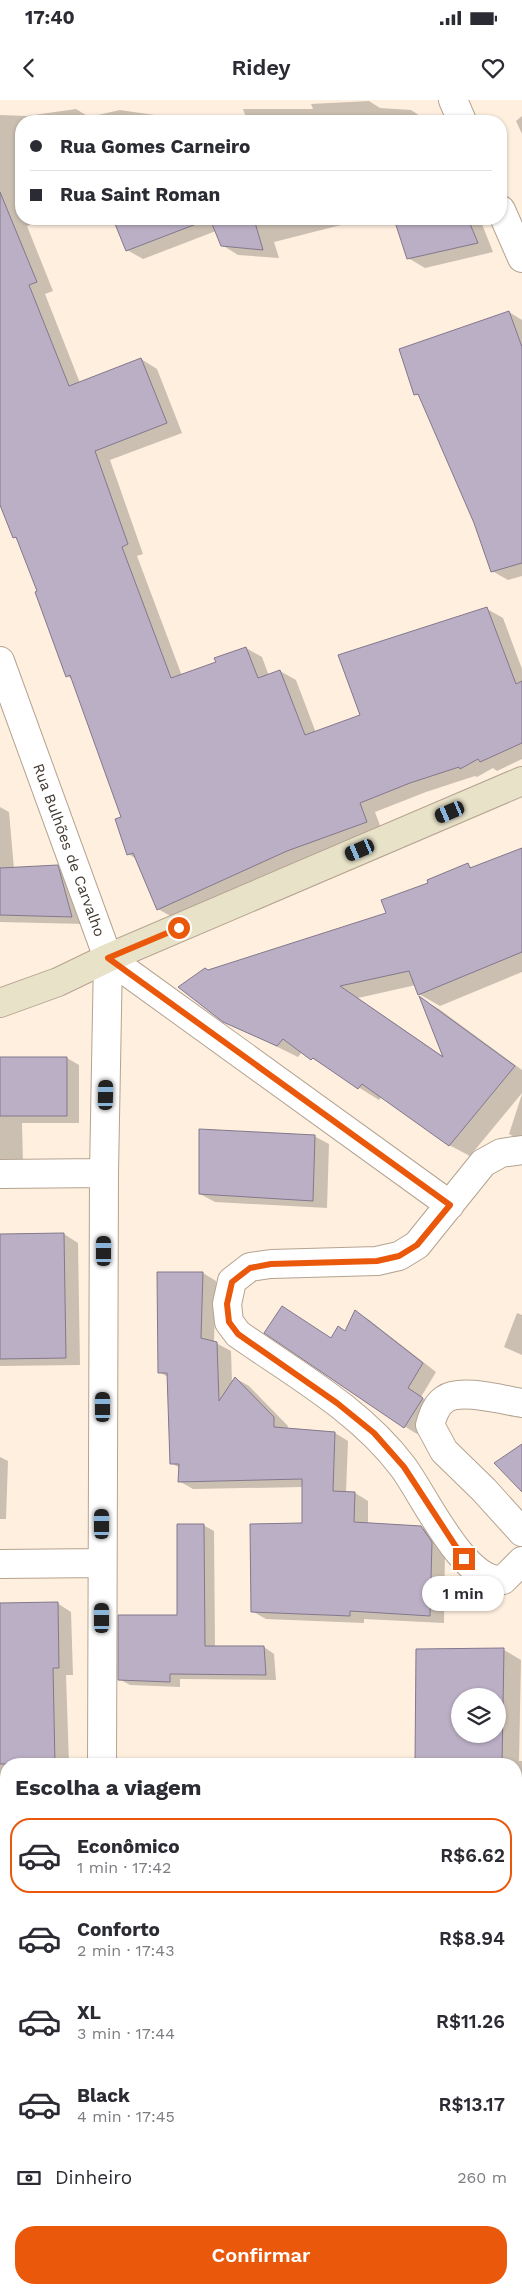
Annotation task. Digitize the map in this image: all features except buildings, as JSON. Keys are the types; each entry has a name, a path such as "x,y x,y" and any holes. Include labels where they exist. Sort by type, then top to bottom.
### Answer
{"main road":[{"path":"0,1003 58,982 108,958 522,781"}],"street":[{"path":"453,100 459,115"},
{"path":"507,224 522,258"},
{"name":"Rua Bulhões de Carvalho","path":"0,661 108,958 104,1173 102,1758"},
{"path":"108,958 450,1205"},
{"path":"522,1150 501,1153 483,1163 417,1245 399,1256 377,1261 271,1264 250,1268 232,1282 227,1304 229,1322 238,1334 337,1403 374,1433 404,1467 464,1559 478,1571 492,1579 503,1580 522,1561"},
{"path":"0,1174 104,1173"},
{"path":"522,1403 463,1394 445,1398 434,1411 430,1426 444,1451 484,1490 522,1532"},
{"path":"0,1564 102,1563"}],"route":[{"path":"179,928 108,958 450,1205 417,1245 399,1256 377,1261 296,1265 271,1264 250,1268 232,1282 227,1304 229,1322 238,1334 337,1403 374,1433 404,1467 464,1559"}]}
